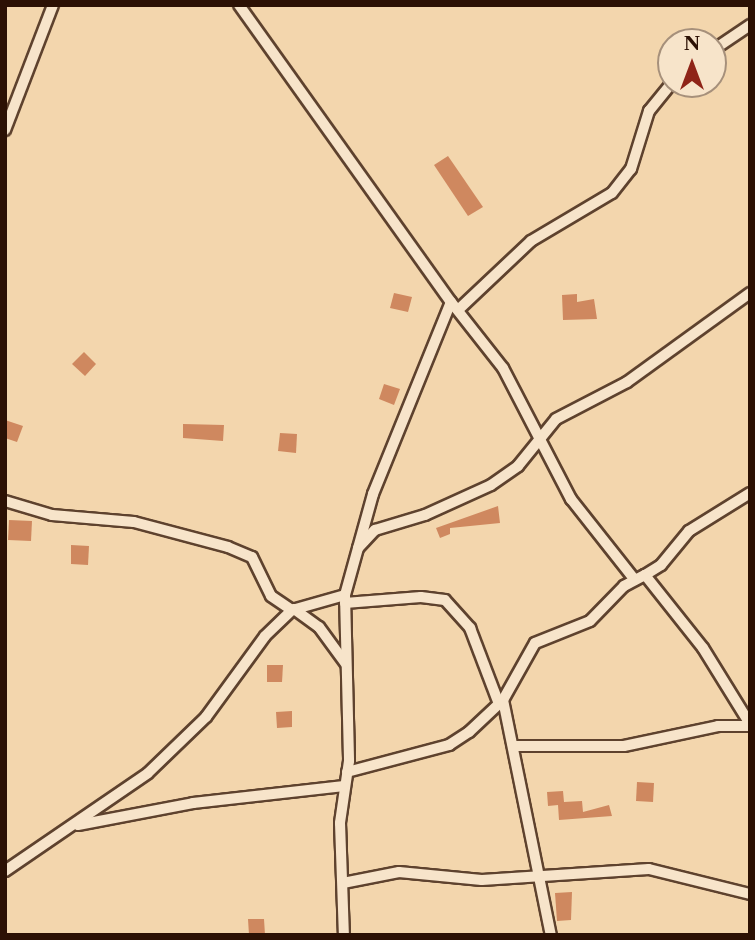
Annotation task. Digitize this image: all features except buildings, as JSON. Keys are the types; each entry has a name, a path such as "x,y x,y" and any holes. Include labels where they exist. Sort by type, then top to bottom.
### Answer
{"street":[{"path":"5,130 53,5"},
{"path":"239,5 455,306 503,368 571,499 703,648 750,725 718,726 624,746 513,746"},
{"path":"727,41 750,25"},
{"path":"344,935 344,786 347,772 348,668 345,599 355,551 425,358 455,306 531,241 612,193 631,169 649,111 660,98"},
{"path":"355,551 375,530 425,515 491,485 518,466 539,435 562,415 627,382 750,293"},
{"path":"347,772 449,745 501,702 534,643 590,621 640,577 661,565 689,531 750,493"},
{"path":"5,501 52,515 134,522 237,550 253,557 271,596 319,628 348,668"},
{"path":"5,871 76,825 148,772 206,717 265,636 293,609 345,599 435,596 445,600 471,628 501,702 513,746 551,935"},
{"path":"76,825 193,803 344,786"},
{"path":"343,883 399,872 482,880 539,874 649,869 750,894"}]}
